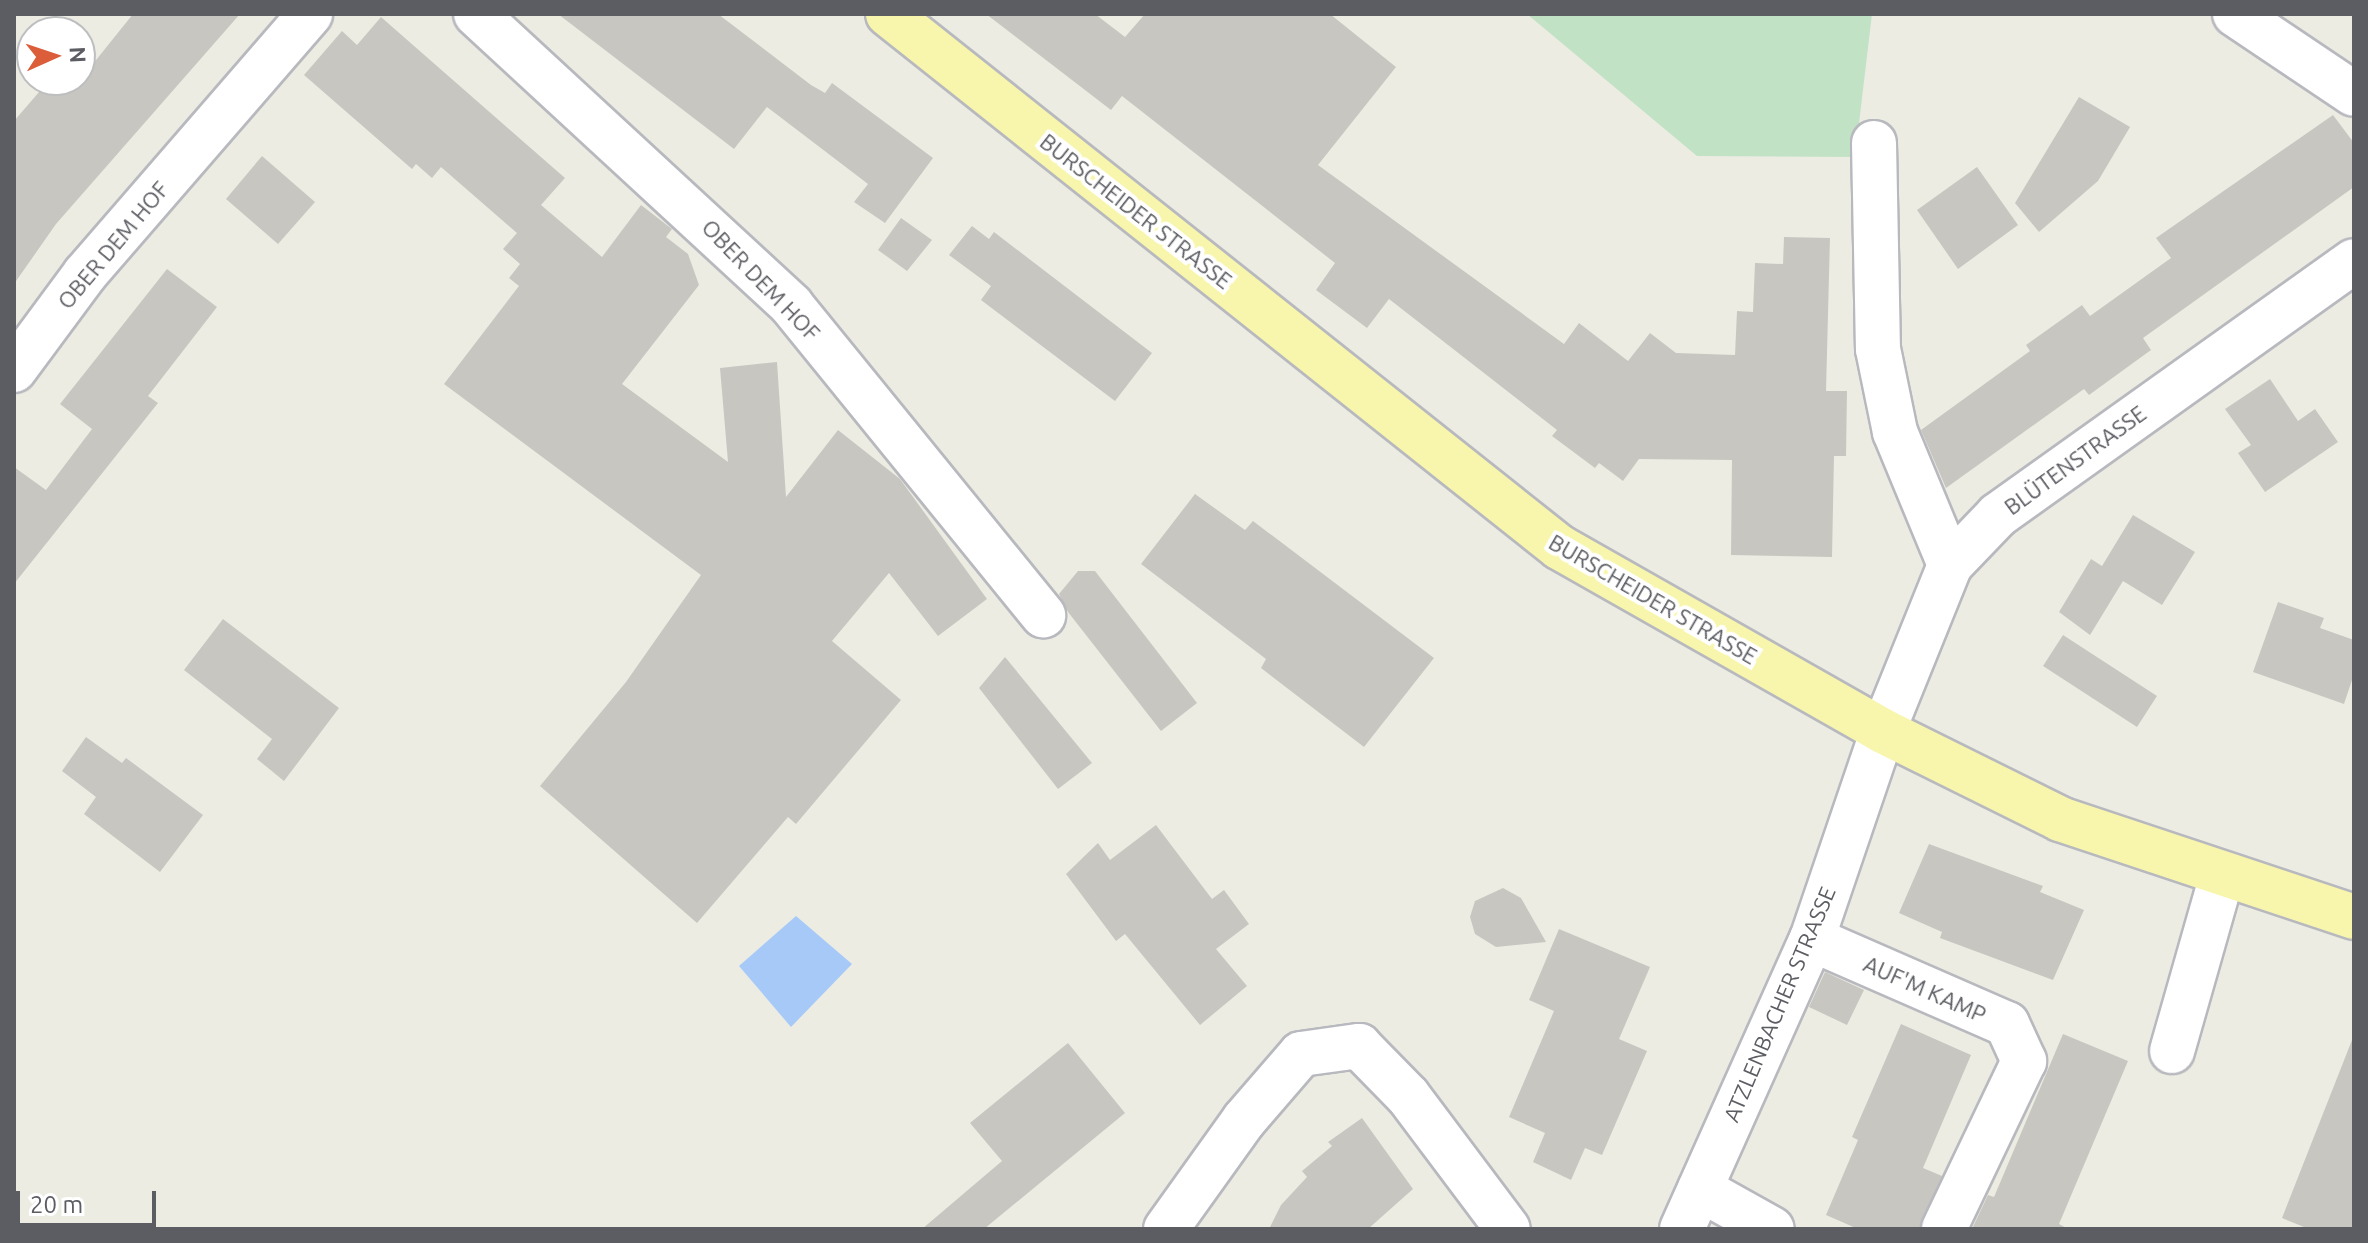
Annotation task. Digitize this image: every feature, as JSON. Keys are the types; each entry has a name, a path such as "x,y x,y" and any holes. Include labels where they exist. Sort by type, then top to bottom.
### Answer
{"main road":[{"name":"BURSCHEIDER STRASSE","path":"888,14 1559,547 1883,731 2060,819 2222,876 2354,917"}],"street":[{"name":"OBER DEM HOF","path":"14,370 85,274 310,14"},
{"name":"OBER DEM HOF","path":"476,14 791,305 1043,615"},
{"path":"2235,14 2354,94"},
{"path":"1874,143 1878,349 1895,432 1950,565"},
{"name":"BLÜTENSTRASSE","path":"1883,731 1950,565 1998,515 2354,261"},
{"name":"ATZLENBACHER STRASSE","path":"1682,1229 1812,939 1883,731"},
{"path":"2172,1051 2222,876"},
{"name":"AUF'M KAMP","path":"1812,939 2007,1024 2024,1061 1944,1229"},
{"path":"1166,1229 1244,1120 1301,1054 1359,1046 1408,1096 1508,1229"},
{"path":"1700,1189 1772,1229"}],"green space":[{"path":"1527,14 1872,14 1855,157 1697,156"}],"water":[{"path":"796,916 852,964 791,1027 739,966"}],"building":[{"path":"133,14 240,14 56,224 14,284 14,121 36,96 96,96 96,60"},
{"path":"558,14 718,14 811,85 825,93 832,83 933,158 885,223 854,202 868,184 767,107 734,149"},
{"path":"986,14 1095,14 1125,37 1145,14 1330,14 1396,67 1318,165 1564,344 1579,323 1628,361 1650,333 1676,353 1735,355 1737,311 1753,312 1755,263 1783,264 1784,237 1830,238 1826,391 1847,391 1846,456 1834,456 1832,557 1731,555 1732,460 1639,459 1623,481 1599,463 1595,468 1552,436 1557,430 1389,299 1367,328 1316,290 1335,263 1122,96 1111,110"},
{"path":"381,17 565,178 541,205 602,257 641,205 672,229 666,237 688,254 699,285 622,384 728,462 720,368 777,362 786,497 838,430 900,479 987,599 938,636 889,573 832,641 901,700 796,824 788,817 697,923 540,786 626,682 701,575 444,384 519,286 509,278 520,264 503,249 517,233 441,167 432,178 416,164 412,169 304,75 342,31 357,45"},
{"path":"2079,97 2130,127 2098,181 2039,232 2015,203"},
{"path":"2333,115 2354,143 2354,187 2143,338 2151,350 2089,395 2084,389 1946,488 1921,430 2030,351 2026,345 2082,305 2090,316 2171,258 2156,238"},
{"path":"262,156 315,202 278,244 226,199"},
{"path":"1977,167 2018,225 1958,269 1917,210"},
{"path":"901,218 932,240 907,271 878,250"},
{"path":"972,226 989,239 994,232 1152,353 1115,401 981,300 991,286 949,255"},
{"path":"167,269 217,307 148,396 158,403 14,584 14,467 46,490 92,429 60,404"},
{"path":"2270,379 2298,421 2315,409 2338,442 2265,492 2238,453 2251,445 2225,409"},
{"path":"1195,494 1245,530 1253,521 1434,658 1364,747 1261,668 1266,659 1141,564"},
{"path":"2133,515 2195,552 2162,605 2123,581 2090,635 2059,612 2091,559 2102,566"},
{"path":"1078,571 1095,571 1197,703 1161,731 1068,612 1059,594"},
{"path":"2278,602 2324,618 2320,628 2354,640 2354,674 2344,704 2253,672"},
{"path":"223,619 339,708 284,781 257,759 272,739 184,670"},
{"path":"2063,635 2157,696 2137,727 2043,666"},
{"path":"1005,657 1092,763 1058,789 979,688"},
{"path":"86,737 122,763 126,758 203,815 160,872 84,814 96,797 62,771"},
{"path":"1156,825 1212,899 1224,890 1249,924 1216,949 1247,986 1200,1025 1125,934 1116,941 1066,874 1098,843 1110,860"},
{"path":"1929,844 2043,886 2040,892 2084,910 2053,980 1940,938 1942,932 1899,913"},
{"path":"1503,888 1521,898 1546,942 1496,947 1475,934 1470,917 1475,901"},
{"path":"1559,929 1650,967 1619,1039 1647,1051 1602,1155 1585,1148 1571,1180 1533,1162 1545,1133 1509,1117 1554,1011 1529,1000"},
{"path":"1825,972 1864,990 1847,1025 1809,1007"},
{"path":"1901,1024 1971,1055 1923,1168 1942,1176 1919,1229 1858,1229 1826,1215 1858,1140 1852,1137"},
{"path":"2063,1034 2128,1061 2059,1224 2068,1229 1972,1229 1988,1195 1994,1197"},
{"path":"2352,1040 2354,1229 2309,1229 2282,1218"},
{"path":"1068,1043 1125,1113 984,1229 922,1229 1002,1161 970,1123"},
{"path":"1362,1118 1413,1189 1368,1229 1269,1229 1281,1205 1307,1177 1302,1171 1332,1146 1328,1142"}]}
